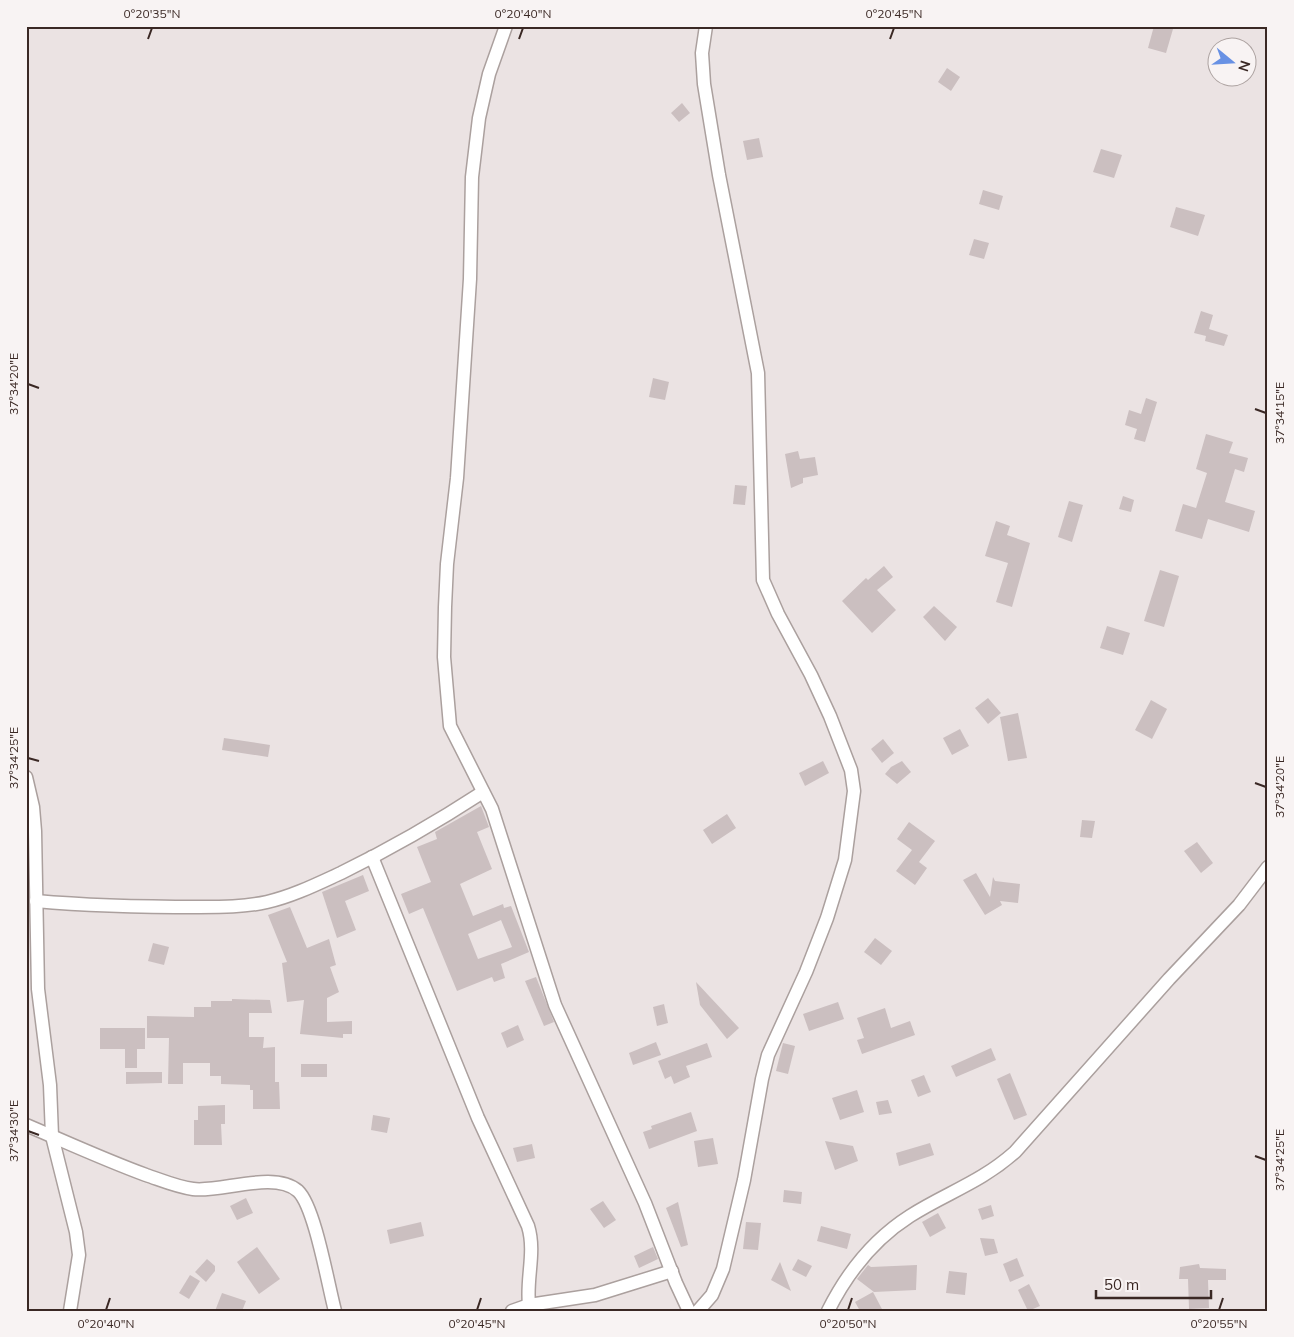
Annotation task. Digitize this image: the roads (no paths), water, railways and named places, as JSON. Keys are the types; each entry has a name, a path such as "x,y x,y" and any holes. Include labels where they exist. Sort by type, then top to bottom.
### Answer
{"street":[{"path":"506,26 489,74 481,109 472,177 470,279 457,478 447,564 445,607 444,658 450,726 492,809 554,1005 645,1203 689,1311"},
{"path":"698,1311 712,1295 724,1269 744,1180 762,1079 768,1056 806,972 827,918 845,860 854,791 851,770 830,716 811,675 778,614 763,580 758,374 744,294 719,175 704,84 702,53 706,26"},
{"path":"26,776 33,807 35,831 38,989 50,1085 52,1136 76,1232 79,1255 70,1311"},
{"path":"36,901 124,907 228,908 252,905 285,897 372,857 431,826 483,792"},
{"path":"372,857 478,1118 528,1226 532,1239 527,1279 529,1305"},
{"path":"828,1311 846,1279 882,1237 912,1215 990,1173 1015,1152 1163,986 1239,905 1268,866"},
{"path":"26,1125 125,1168 182,1187 200,1189 236,1184 270,1183 296,1190 303,1198 311,1217 335,1311"},
{"path":"512,1311 529,1305 595,1295 672,1271"}]}
